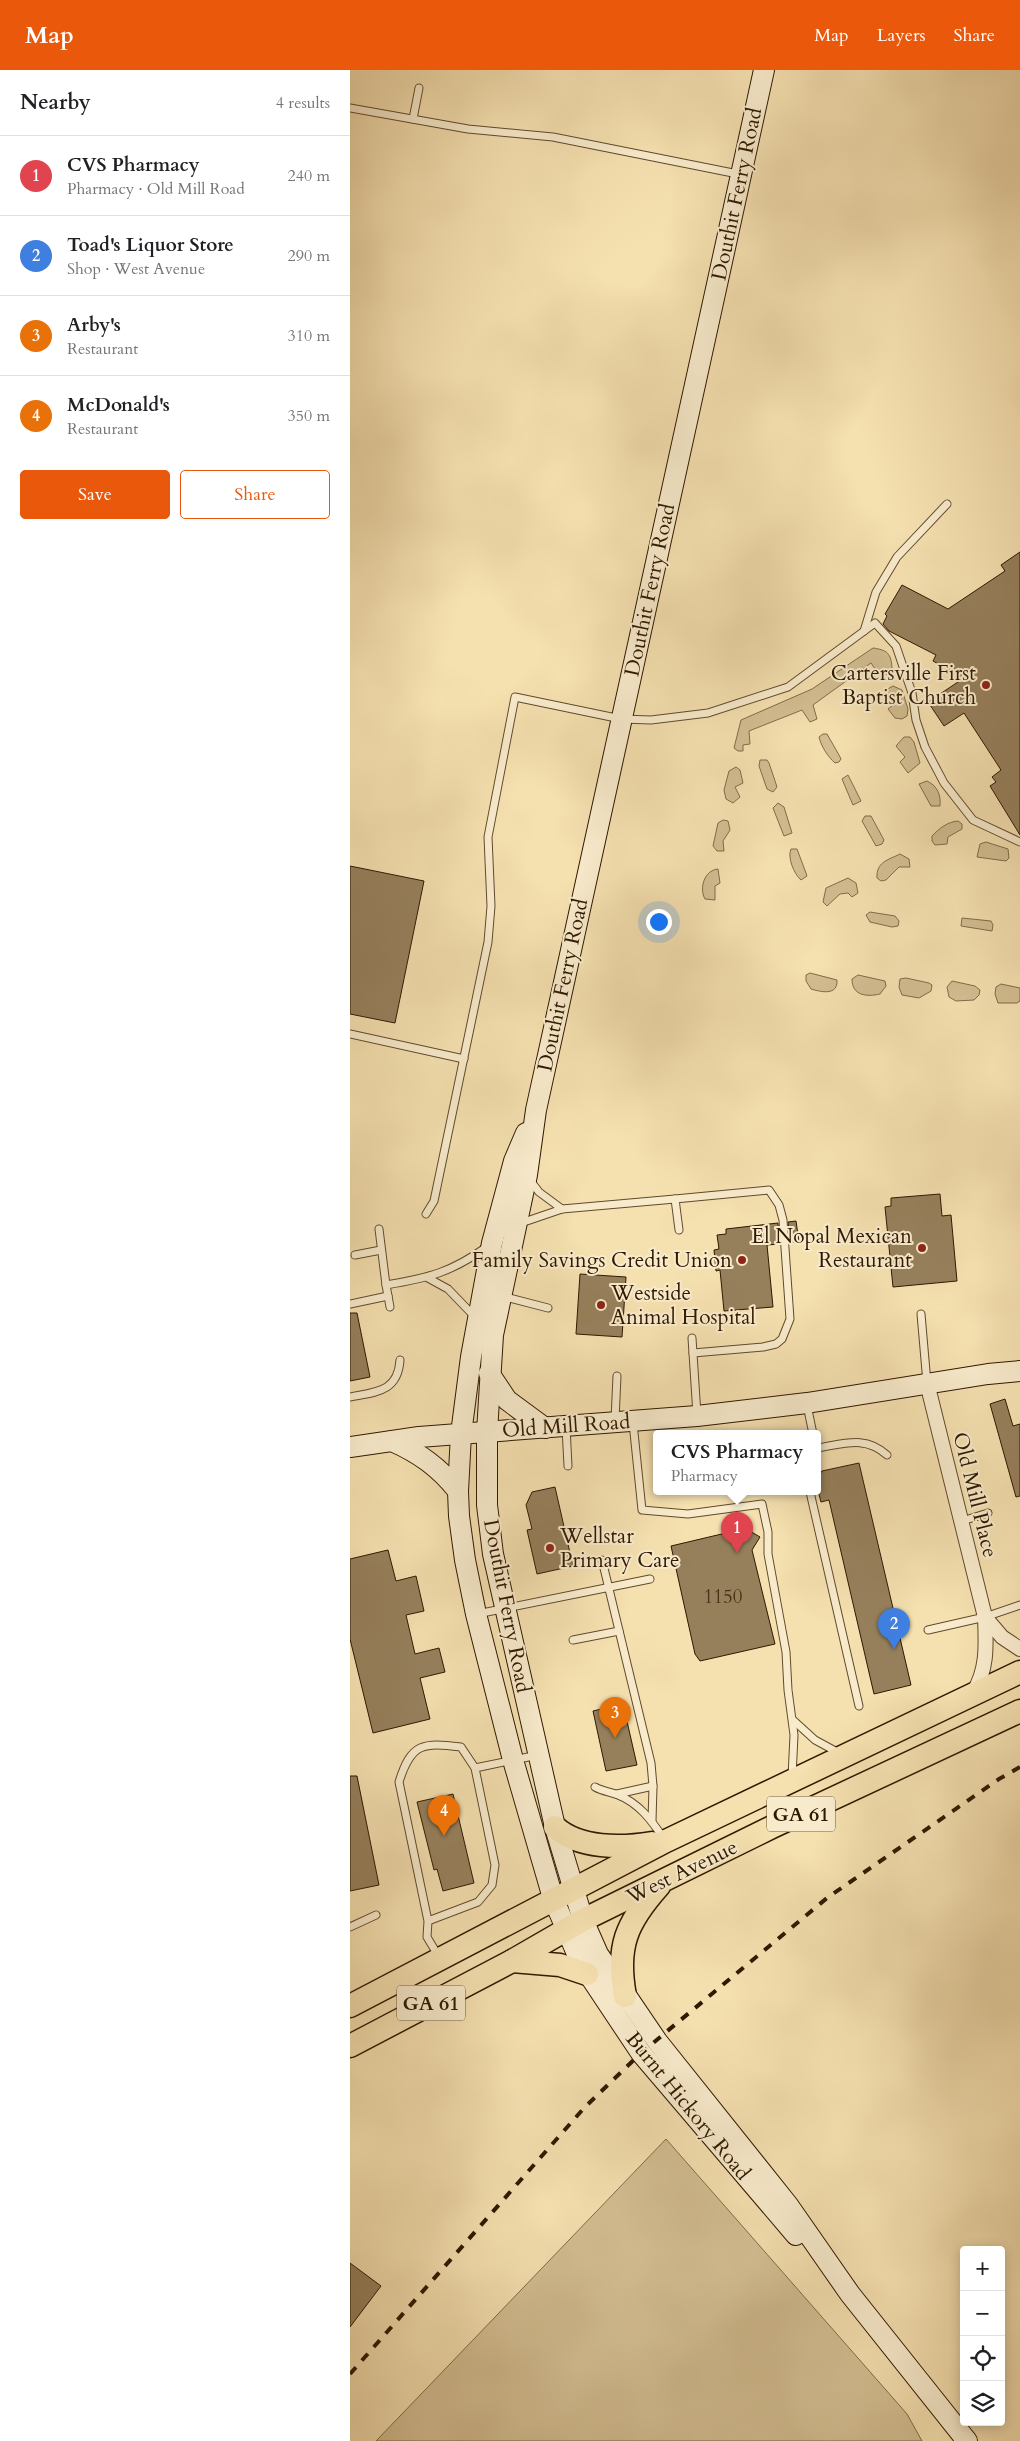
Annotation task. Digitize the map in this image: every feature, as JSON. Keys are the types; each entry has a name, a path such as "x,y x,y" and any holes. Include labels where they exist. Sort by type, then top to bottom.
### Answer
{"main road":[{"name":"West Avenue","path":"350,2006 666,1841 791,1779 1020,1672"},
{"name":"West Avenue","path":"350,2046 574,1925 665,1879 1020,1711"},
{"path":"555,1827 570,1836 605,1846 631,1847 666,1841"},
{"path":"625,1996 621,1960 625,1937 637,1913 665,1879"},
{"path":"512,1960 560,1965 587,1974"}],"street":[{"name":"Douthit Ferry Road","path":"563,1894 555,1827 489,1529 486,1489 489,1372 501,1296 527,1175 536,1110 764,70"},
{"name":"Douthit Ferry Road","path":"536,1110 514,1161 492,1243 461,1434 458,1490 462,1542 476,1614 513,1760 563,1894"},
{"name":"Old Mill Road","path":"350,1447 392,1440 697,1416 807,1403 927,1383 1020,1371"},
{"path":"489,1372 507,1400 545,1428"},
{"name":"Old Mill Place","path":"927,1383 985,1617 986,1656 982,1676 971,1696"},
{"path":"392,1440 414,1451 436,1466 458,1490"},
{"name":"Old Mill Place","path":"985,1617 1002,1638 1020,1649"},
{"name":"Burnt Hickory Road","path":"563,1894 574,1925 587,1974 641,2053 776,2213 850,2294"},
{"name":"Burnt Hickory Road","path":"574,1925 598,1954 657,2041 788,2205 850,2294 967,2441"}],"lane":[{"path":"413,119 419,88"},
{"path":"350,108 468,129 553,137 741,174"},
{"path":"863,631 876,592 897,557 947,504"},
{"path":"426,1214 434,1201 490,924 488,837 515,697 622,719 651,720 708,713 788,687 875,623 896,646 912,693 916,720 925,747 944,783 974,820 1020,842"},
{"path":"350,1034 464,1059"},
{"path":"527,1175 539,1192 562,1209"},
{"path":"515,1227 538,1216 562,1209 769,1190 779,1205 783,1220 788,1326 782,1338 776,1344 763,1347 694,1352"},
{"path":"676,1199 679,1230"},
{"path":"379,1229 390,1307"},
{"path":"386,1285 428,1278 448,1270 492,1243"},
{"path":"355,1255 381,1250"},
{"path":"428,1278 448,1288 478,1321"},
{"path":"350,1304 388,1296"},
{"path":"501,1296 548,1308"},
{"path":"921,1314 927,1383"},
{"path":"692,1338 697,1416"},
{"path":"350,1397 383,1390 391,1385 397,1378 400,1360"},
{"path":"617,1376 624,1423 642,1510 688,1514 762,1504 768,1532 768,1554 786,1652 795,1750 791,1779"},
{"path":"807,1403 812,1430"},
{"path":"566,1427 568,1466"},
{"path":"821,1447 862,1442 879,1449 887,1456"},
{"path":"811,1495 859,1706"},
{"path":"962,1521 988,1513"},
{"path":"602,1560 651,1762 653,1786 652,1821"},
{"path":"476,1614 650,1579"},
{"path":"928,1630 985,1617 1020,1605"},
{"path":"574,1640 619,1631"},
{"path":"793,1720 816,1740 844,1755"},
{"path":"428,1921 478,1902 492,1885 495,1864 475,1768 461,1747 439,1744 420,1747 406,1760 399,1782 428,1921 427,1936 440,1958"},
{"path":"475,1768 538,1754"},
{"path":"617,1794 653,1786"},
{"path":"595,1787 617,1794 637,1807 652,1821 666,1841"},
{"path":"350,1927 376,1915"}],"shaded area":[{"path":"873,648 885,651 891,659 892,668 887,674 879,675 871,663 813,705 817,719 810,722 802,710 749,731 750,744 743,745 743,751 738,751 734,748 741,720 812,689"},
{"path":"893,686 902,690 908,709 907,716 902,719 895,718 888,709 893,705 884,691"},
{"path":"827,734 841,759 839,762 835,763 823,748 819,737"},
{"path":"904,737 910,737 914,742 920,763 908,773 900,762 905,757 896,746"},
{"path":"760,760 767,760 769,763 777,787 773,792 767,789 759,766"},
{"path":"736,767 740,770 743,783 735,787 740,797 733,803 726,799 724,790 729,771"},
{"path":"848,775 861,801 853,805 842,779"},
{"path":"927,781 938,792 940,806 931,806 919,784"},
{"path":"778,803 784,807 792,833 784,836 773,808"},
{"path":"865,816 871,816 884,840 882,844 876,846 862,821"},
{"path":"723,820 728,821 730,830 723,841 724,851 717,851 713,846 718,823"},
{"path":"958,821 962,824 962,829 948,837 947,844 935,845 932,841 932,836 944,826"},
{"path":"986,842 1008,849 1009,858 1006,861 977,857 980,844"},
{"path":"791,849 797,849 807,876 801,880 792,865"},
{"path":"900,854 909,859 910,867 899,867 886,880 881,881 877,878 878,868 887,860"},
{"path":"718,869 720,883 715,886 715,900 705,899 703,885 706,876 713,870"},
{"path":"848,878 856,883 858,893 852,897 848,893 840,894 827,906 823,902 826,888"},
{"path":"870,912 895,916 899,921 898,926 892,927 870,922 866,915"},
{"path":"962,918 991,921 993,925 992,931 961,926"},
{"path":"810,973 837,980 835,989 828,992 811,989 806,981 806,975"},
{"path":"858,975 885,981 886,986 880,994 861,994 855,989 852,979"},
{"path":"906,978 929,983 932,985 931,991 919,998 902,995 899,987 900,979"},
{"path":"952,981 975,986 980,990 979,995 974,1000 956,1001 949,997 947,987"},
{"path":"1001,984 1020,988 1020,1001 1017,1003 998,1003 995,994 996,987"},
{"path":"666,2139 907,2414 922,2441 376,2441"}],"building":[{"name":"Cartersville First Baptist Church","path":"1020,552 1020,835 990,786 996,782 992,777 1001,770 964,713 944,726 928,702 964,678 933,661 936,655 889,631 883,624 887,616 885,614 902,585 948,609 1005,571 1001,565"},
{"path":"350,866 424,881 395,1023 350,1014"},
{"name":"El Nopal Mexican Restaurant","path":"940,1194 942,1216 951,1215 957,1281 893,1287 885,1207 891,1206 891,1198"},
{"path":"796,1221 799,1242 790,1242 788,1222"},
{"name":"Family Savings Credit Union","path":"778,1223 779,1244 767,1245 773,1307 724,1311 720,1270 716,1271 714,1250 719,1249 717,1235 726,1234 726,1229"},
{"name":"Westside Animal Hospital","path":"580,1274 626,1277 622,1337 576,1334"},
{"path":"350,1313 357,1313 370,1377 350,1381"},
{"path":"1005,1399 1013,1426 1020,1424 1020,1496 1016,1497 990,1404"},
{"path":"859,1463 911,1685 874,1694 829,1500 821,1502 819,1495 821,1495 822,1471"},
{"name":"Wellstar Primary Care","path":"555,1487 573,1566 537,1574 527,1530 532,1529 526,1505 532,1492"},
{"path":"748,1530 760,1537 752,1550 775,1644 700,1661 695,1654 671,1546 726,1533 740,1542"},
{"path":"388,1550 396,1581 416,1576 424,1611 406,1615 415,1654 439,1648 445,1672 420,1678 430,1719 373,1733 350,1639 350,1559"},
{"path":"623,1704 637,1765 606,1771 593,1711"},
{"path":"350,1776 357,1776 379,1885 350,1891"},
{"path":"453,1794 474,1883 443,1891 437,1869 434,1870 417,1802"},
{"path":"350,2263 381,2286 350,2327"}],"railway":[{"path":"350,2374 584,2108 641,2053 827,1898 999,1779 1020,1767"}],"place":[{"name":"Cartersville First Baptist Church","path":"986,685"},
{"name":"El Nopal Mexican Restaurant","path":"922,1248"},
{"name":"Family Savings Credit Union","path":"742,1260"},
{"name":"Westside Animal Hospital","path":"601,1305"},
{"name":"Wellstar Primary Care","path":"550,1548"},
{"name":"CVS Pharmacy","path":"737,1553"},
{"name":"Toad's Liquor Store","path":"894,1649"},
{"name":"Arby's","path":"615,1738"},
{"name":"McDonald's","path":"444,1836"}]}
